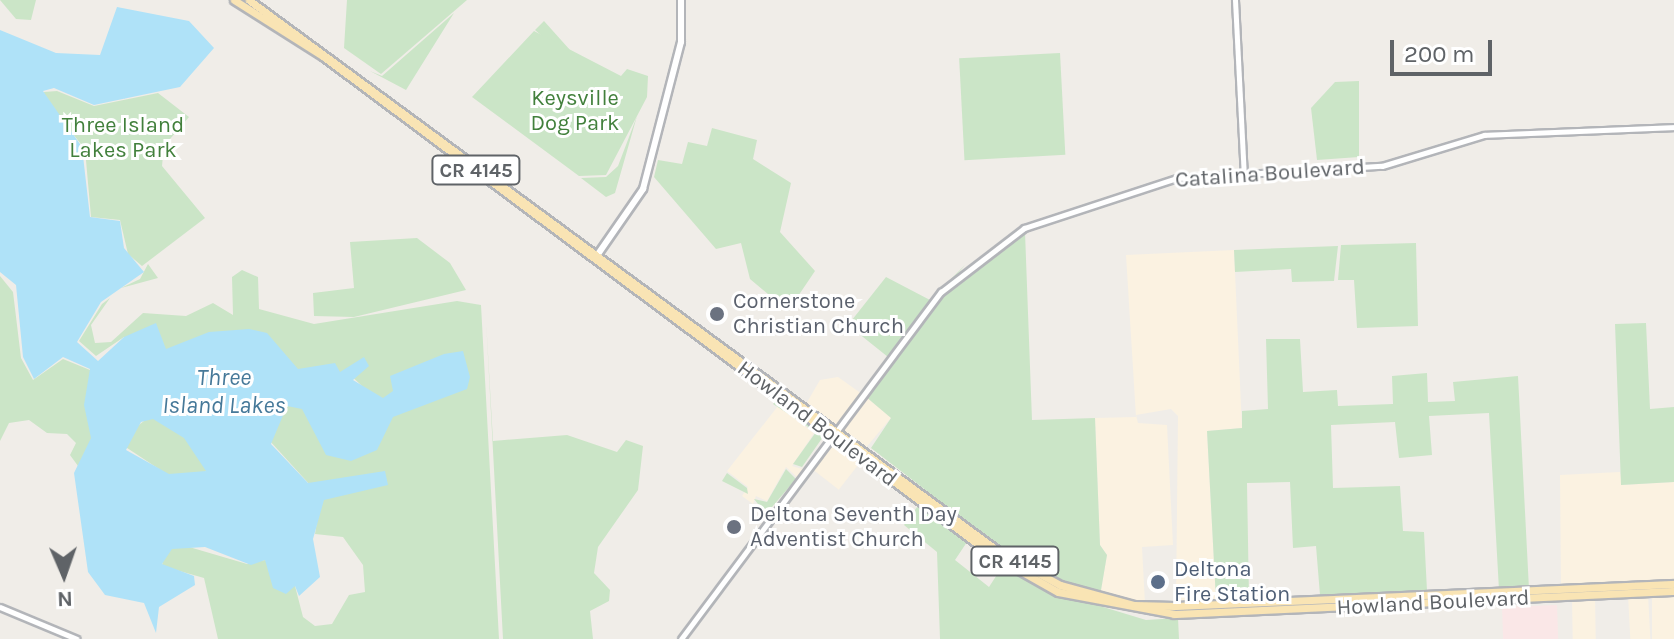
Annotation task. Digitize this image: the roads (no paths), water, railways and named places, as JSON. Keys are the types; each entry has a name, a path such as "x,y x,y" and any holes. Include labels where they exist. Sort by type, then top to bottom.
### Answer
{"main road":[{"name":"Howland Boulevard","path":"234,0 257,11 597,256"},
{"name":"Howland Boulevard","path":"249,0 267,10 835,432 1014,561 1079,592 1134,605 1674,584"},
{"path":"597,256 643,189 681,42 681,0"},
{"path":"257,11 267,10"},
{"name":"Howland Boulevard","path":"835,432 1011,567 1116,608 1203,613 1674,591"}],"street":[{"path":"1235,0 1244,175"},
{"name":"Catalina Boulevard","path":"681,639 941,292 995,245 1043,219 1160,181 1382,166 1484,135 1674,127"},
{"path":"0,607 77,639"}],"water":[{"name":"Three Island Lakes","path":"117,7 189,21 214,48 180,87 94,105 54,88 43,91 82,147 90,217 120,221 124,248 144,272 101,302 77,342 98,361 124,337 156,323 166,349 209,332 249,329 267,333 298,369 335,363 340,372 364,357 369,366 353,380 383,398 393,391 390,376 444,354 463,351 470,377 467,389 393,417 377,450 351,461 326,455 302,409 287,406 271,444 308,483 385,471 388,485 324,500 313,539 320,577 299,596 295,586 286,594 273,588 265,560 251,565 205,547 172,549 162,564 194,576 195,585 159,607 156,633 144,603 105,595 88,572 74,473 91,438 84,405 90,369 63,357 34,379 23,357 16,285 0,272 0,30 56,53 100,55","holes":["153,419 184,438 206,471 169,474 126,450 141,422"]}],"place":[{"name":"Cornerstone Christian Church","path":"717,314"},
{"name":"Deltona Seventh Day Adventist Church","path":"734,527"},
{"name":"Deltona Fire Station","path":"1158,582"}],"park label":[{"name":"Keysville Dog Park","path":"575,110"},
{"name":"Three Island Lakes Park","path":"123,138"}]}
